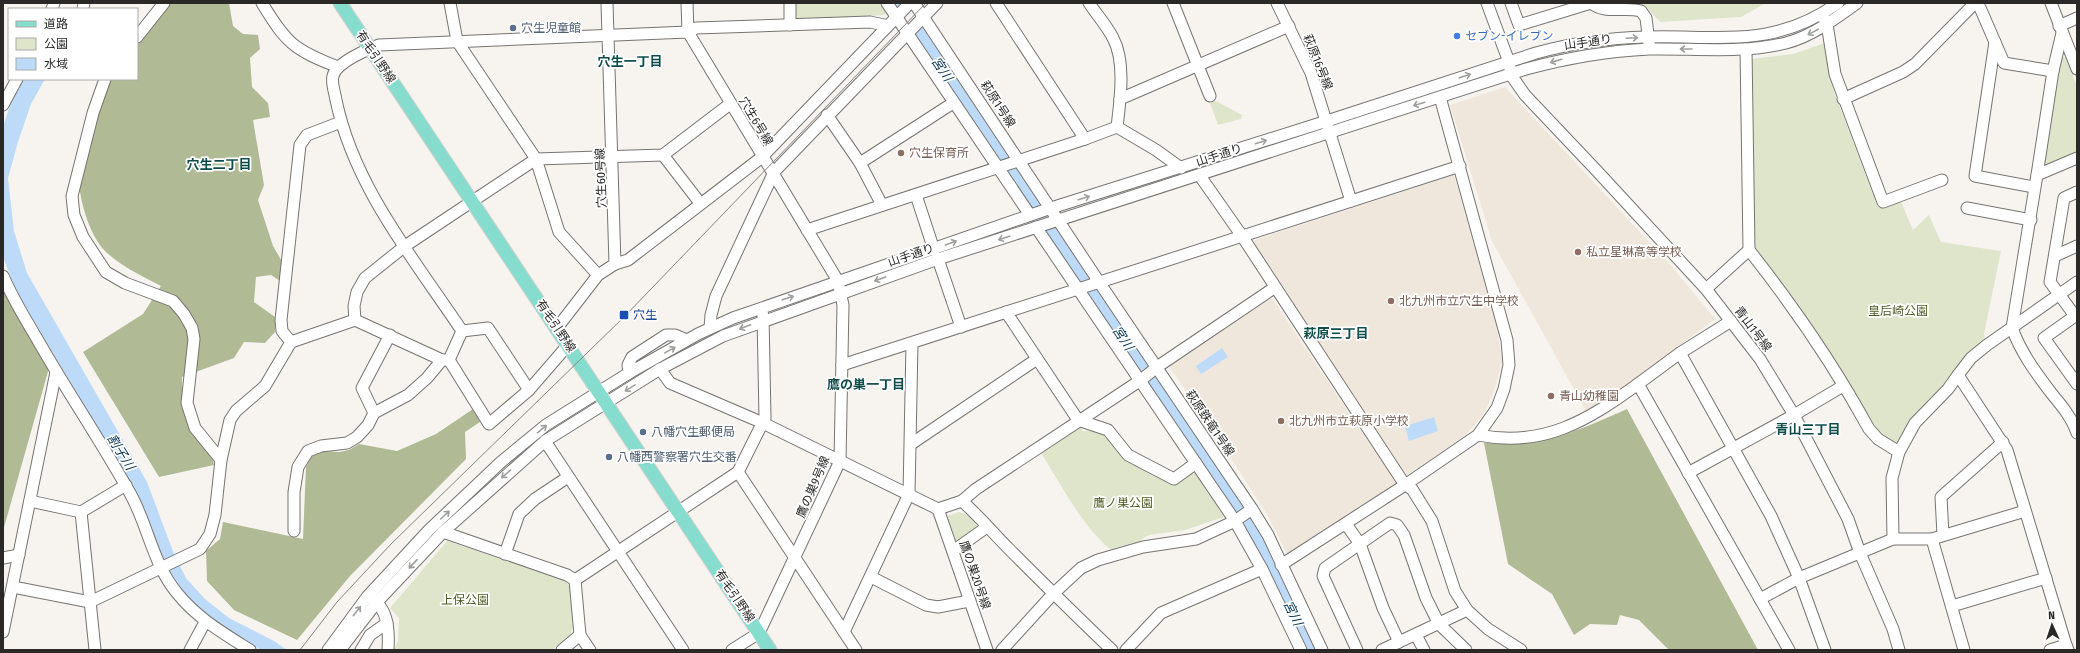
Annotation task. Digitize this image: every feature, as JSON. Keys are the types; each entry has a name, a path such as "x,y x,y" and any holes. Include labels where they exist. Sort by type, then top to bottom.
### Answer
{"main road":[{"name":"有毛引野線","path":"340,3 604,398 770,650"}],"street":[{"path":"138,36 164,3"},
{"path":"262,3 286,40 297,49 338,67"},
{"path":"450,3 457,41 536,159 559,232 598,275"},
{"name":"穴生60号線","path":"607,3 613,157 615,264"},
{"path":"687,3 688,32"},
{"path":"790,3 790,25"},
{"path":"887,3 953,103 1031,215"},
{"path":"557,328 598,275 615,264 628,260 700,203 762,157 910,3"},
{"name":"萩原1号線","path":"914,3 1016,161 1057,221"},
{"path":"710,328 711,315 716,296 774,172 937,3"},
{"path":"996,3 1085,139"},
{"path":"1089,3 1114,39 1120,61 1118,127"},
{"path":"1173,3 1210,96"},
{"name":"萩原16号線","path":"1276,3 1289,26 1311,73 1351,201"},
{"path":"1487,3 1509,62 1511,75"},
{"path":"1511,3 1519,25 1591,3 1599,10 1631,8 1641,11 1646,18 1650,49"},
{"name":"山手通り","path":"604,398 629,373 628,365 632,357 666,335 675,335 687,340 710,328 762,306 838,282 1057,221 1564,59 1593,53 1650,49 1746,49 1786,43 1808,35 1838,3"},
{"name":"山手通り","path":"604,398 723,336 841,293 1031,215 1327,121 1536,52 1566,45 1599,40 1648,37 1756,36 1780,32 1824,19 1857,3"},
{"path":"1843,99 1903,72 1916,64 1975,3"},
{"path":"1978,3 2004,64 2053,71"},
{"path":"2051,3 2077,69"},
{"path":"2077,18 2060,29 2034,187 2031,220 2012,328 2018,344 2032,367 2075,421 2077,432"},
{"path":"1824,19 1835,74 1843,99 1883,202 1942,180"},
{"path":"462,331 372,196 341,122 332,77 338,67 370,48 379,45 688,32 696,28 870,22 887,27"},
{"path":"1120,99 1289,26"},
{"name":"穴生6号線","path":"688,32 762,157 774,172 838,282 841,293"},
{"path":"1995,42 1976,176 2034,187"},
{"path":"1746,49 1748,250 1804,322 1843,382 1843,386 1869,429 1878,439 1899,452"},
{"name":"青山1号線","path":"1511,75 1525,95 1598,171 1706,289 1760,359 1794,415 1848,519 1860,553 1893,629 1899,650"},
{"path":"3,105 16,80"},
{"path":"105,80 93,113 72,196 74,215 83,236 106,272 125,283 173,301 184,314 192,328 194,340 186,403 195,428 221,460"},
{"path":"1280,565 1346,524 1478,435 1497,408 1504,390 1509,365 1507,340 1440,98"},
{"path":"860,163 953,103"},
{"path":"355,320 354,306 357,292 365,278 405,246 536,159 663,155 730,104"},
{"path":"827,116 860,163 882,205"},
{"path":"291,342 282,331 281,320 300,145 307,135 341,122"},
{"path":"807,230 1118,127"},
{"path":"1118,127 1156,150 1181,168"},
{"path":"663,155 700,203"},
{"path":"2037,175 2077,158"},
{"path":"842,365 1460,166"},
{"path":"1200,176 1242,236 1274,288 1405,485 1412,489 1432,522 1455,591 1467,610 1488,629 1521,650"},
{"path":"2077,192 2064,198 2050,282 2060,293 2076,316 2044,338 2073,371 2077,384"},
{"path":"916,195 961,327"},
{"path":"1967,208 2031,220"},
{"name":"萩原鉄竜1号線","path":"1057,221 1096,283 1155,369 1244,515 1268,534 1280,565 1322,650"},
{"path":"1038,226 1081,288 1196,463 1244,515 1262,568 1301,650"},
{"path":"2055,256 2077,246"},
{"path":"1706,289 1748,250"},
{"path":"3,276 16,303 56,372 126,485 175,591 205,622 250,650"},
{"path":"1893,538 1892,478 1899,452 1915,423 1948,389 1971,358 1987,345 2077,282"},
{"path":"660,369 670,383 762,423 938,509 962,501 976,489 1078,420 1141,380 1274,288"},
{"name":"鷹の巣9号線","path":"759,633 796,558 840,461 843,305 841,293"},
{"path":"575,580 738,472 765,418 764,320 762,306"},
{"path":"1006,312 1078,420 1108,430 1128,455 1174,479 1196,463"},
{"path":"13,587 90,602 200,549 210,534 215,515 221,460 230,420 236,411 265,386 291,342 355,320 446,360 489,424 529,390 568,345"},
{"path":"1478,435 1500,439 1536,436 1575,424 1597,413 1680,353 1732,321"},
{"path":"462,331 488,328 529,390"},
{"path":"294,531 294,492 298,466 308,451 321,446 347,443 357,437 368,425 374,413 408,395 446,360 462,331"},
{"path":"374,413 362,388 390,335"},
{"path":"844,632 909,494 912,343"},
{"path":"1680,353 1771,516 1799,578 1826,650"},
{"path":"911,444 1037,359"},
{"path":"3,632 56,372"},
{"path":"1958,376 2003,442 2067,648 2050,650"},
{"path":"1638,384 1788,650"},
{"path":"1688,473 1794,415 1843,386"},
{"path":"372,600 443,532 545,441 604,398"},
{"path":"338,648 349,628 429,530 501,462 546,425 604,398"},
{"path":"545,441 683,650"},
{"path":"1964,650 1952,606 1937,537 1942,497 2003,442"},
{"path":"738,472 856,650"},
{"path":"505,554 519,514 535,499 568,477"},
{"path":"30,501 81,512 126,485"},
{"path":"962,501 977,514 987,528 1053,594 1112,650"},
{"name":"鷹の巣20号線","path":"938,509 987,650"},
{"path":"1760,598 1799,578 1893,538 1937,537 2025,511"},
{"path":"81,512 95,650"},
{"path":"1002,650 1053,594 1081,568 1098,560 1143,547 1196,539 1244,515"},
{"path":"1357,650 1323,576 1325,568 1390,523 1397,525 1404,535 1426,598 1438,624 1466,650"},
{"path":"1346,524 1360,544 1383,608 1399,642"},
{"path":"953,551 987,528"},
{"path":"443,532 567,575 575,580"},
{"path":"3,558 19,555"},
{"path":"1126,650 1161,613 1262,568"},
{"path":"871,577 926,605 938,607 969,600"},
{"path":"1952,606 2046,578"},
{"path":"575,580 580,635 590,650"},
{"path":"372,600 386,616 388,650"},
{"path":"1382,650 1467,610"},
{"path":"190,650 205,622"},
{"path":"362,650 370,635 386,623"},
{"path":"319,650 349,628"},
{"path":"732,650 759,633"},
{"path":"562,650 580,635"},
{"path":"1416,635 1424,650"}],"shaded area":[{"name":"私立星琳高等学校","path":"1505,87 1668,262 1715,319 1614,394 1586,411 1492,241 1450,105"},
{"name":"北九州市立穴生中学校","path":"1454,175 1497,327 1502,361 1495,388 1485,412 1466,435 1407,475 1252,241"},
{"name":"北九州市立萩原小学校","path":"1272,298 1396,483 1287,554 1268,516 1169,366"}],"green space":[{"path":"167,3 229,3 233,26 243,34 258,35 260,49 250,58 252,87 268,103 270,117 253,120 264,185 258,200 273,246 287,270 283,283 271,275 256,277 254,302 275,317 275,332 265,343 244,342 234,358 182,377 182,404 212,456 214,465 159,477 83,352 143,314 161,286 117,261 105,251 95,236 86,217 81,197 79,179 108,80 138,80 138,40"},
{"path":"793,3 882,3 886,13 884,15 796,20 794,18"},
{"path":"1637,3 1766,3 1741,17 1660,22 1646,7"},
{"name":"皇后崎公園","path":"1825,43 1834,92 1878,207 1899,197 1913,230 1929,215 1941,242 2001,251 1984,334 1985,341 1964,360 1896,444 1870,425 1861,405 1796,301 1755,248 1751,59 1793,54"},
{"path":"2061,57 2065,57 2077,86 2077,152 2048,165 2043,165"},
{"path":"1216,101 1242,115 1241,119 1218,125 1210,103"},
{"path":"3,288 49,368 3,531"},
{"path":"473,409 480,422 465,432 466,459 350,576 297,640 234,610 207,581 206,551 220,539 223,522 303,539 306,467 313,455 321,451 339,452 349,450 359,444 397,451 436,434"},
{"path":"1627,409 1758,650 1669,650 1639,620 1620,615 1617,625 1590,624 1574,635 1552,594 1508,564 1484,443 1541,441 1579,429"},
{"name":"鷹ノ巣公園","path":"1079,426 1083,431 1104,431 1173,482 1195,470 1224,517 1185,530 1149,535 1137,542 1110,549 1089,528 1080,516 1040,451"},
{"path":"959,512 972,516 977,527 971,531 969,537 955,546 947,522 947,516"},
{"name":"上保公園","path":"447,541 564,579 570,587 573,627 570,635 552,650 394,650 398,641 399,618 390,608"}],"water":[{"name":"割子川","path":"23,80 44,80 31,104 8,178 14,231 27,273 147,482 174,554 186,578 205,599 229,618 274,641 287,650 261,650 221,627 192,604 170,576 133,487 16,291 3,257 3,127 14,93"},
{"path":"1222,348 1228,357 1201,374 1196,366"},
{"path":"1434,417 1438,431 1409,441 1405,426"}],"waterway":[{"name":"宮川","path":"919,34 992,144 1038,205 1057,241 1248,519 1269,559 1311,650"}],"tram line":[{"path":"300,650 337,602 391,544 625,316 926,3"}],"place":[{"name":"穴生児童館","path":"513,28"},
{"name":"セブン-イレブン","path":"1457,36"},
{"name":"穴生保育所","path":"901,153"},
{"name":"私立星琳高等学校","path":"1578,252"},
{"name":"北九州市立穴生中学校","path":"1391,301"},
{"name":"穴生","path":"624,315"},
{"name":"青山幼稚園","path":"1551,396"},
{"name":"北九州市立萩原小学校","path":"1281,421"},
{"name":"八幡穴生郵便局","path":"643,432"},
{"name":"八幡西警察署穴生交番","path":"609,457"}],"district":[{"name":"穴生一丁目","path":"630,61"},
{"name":"穴生二丁目","path":"219,164"},
{"name":"萩原三丁目","path":"1336,333"},
{"name":"鷹の巣一丁目","path":"866,384"},
{"name":"青山三丁目","path":"1808,429"}]}
